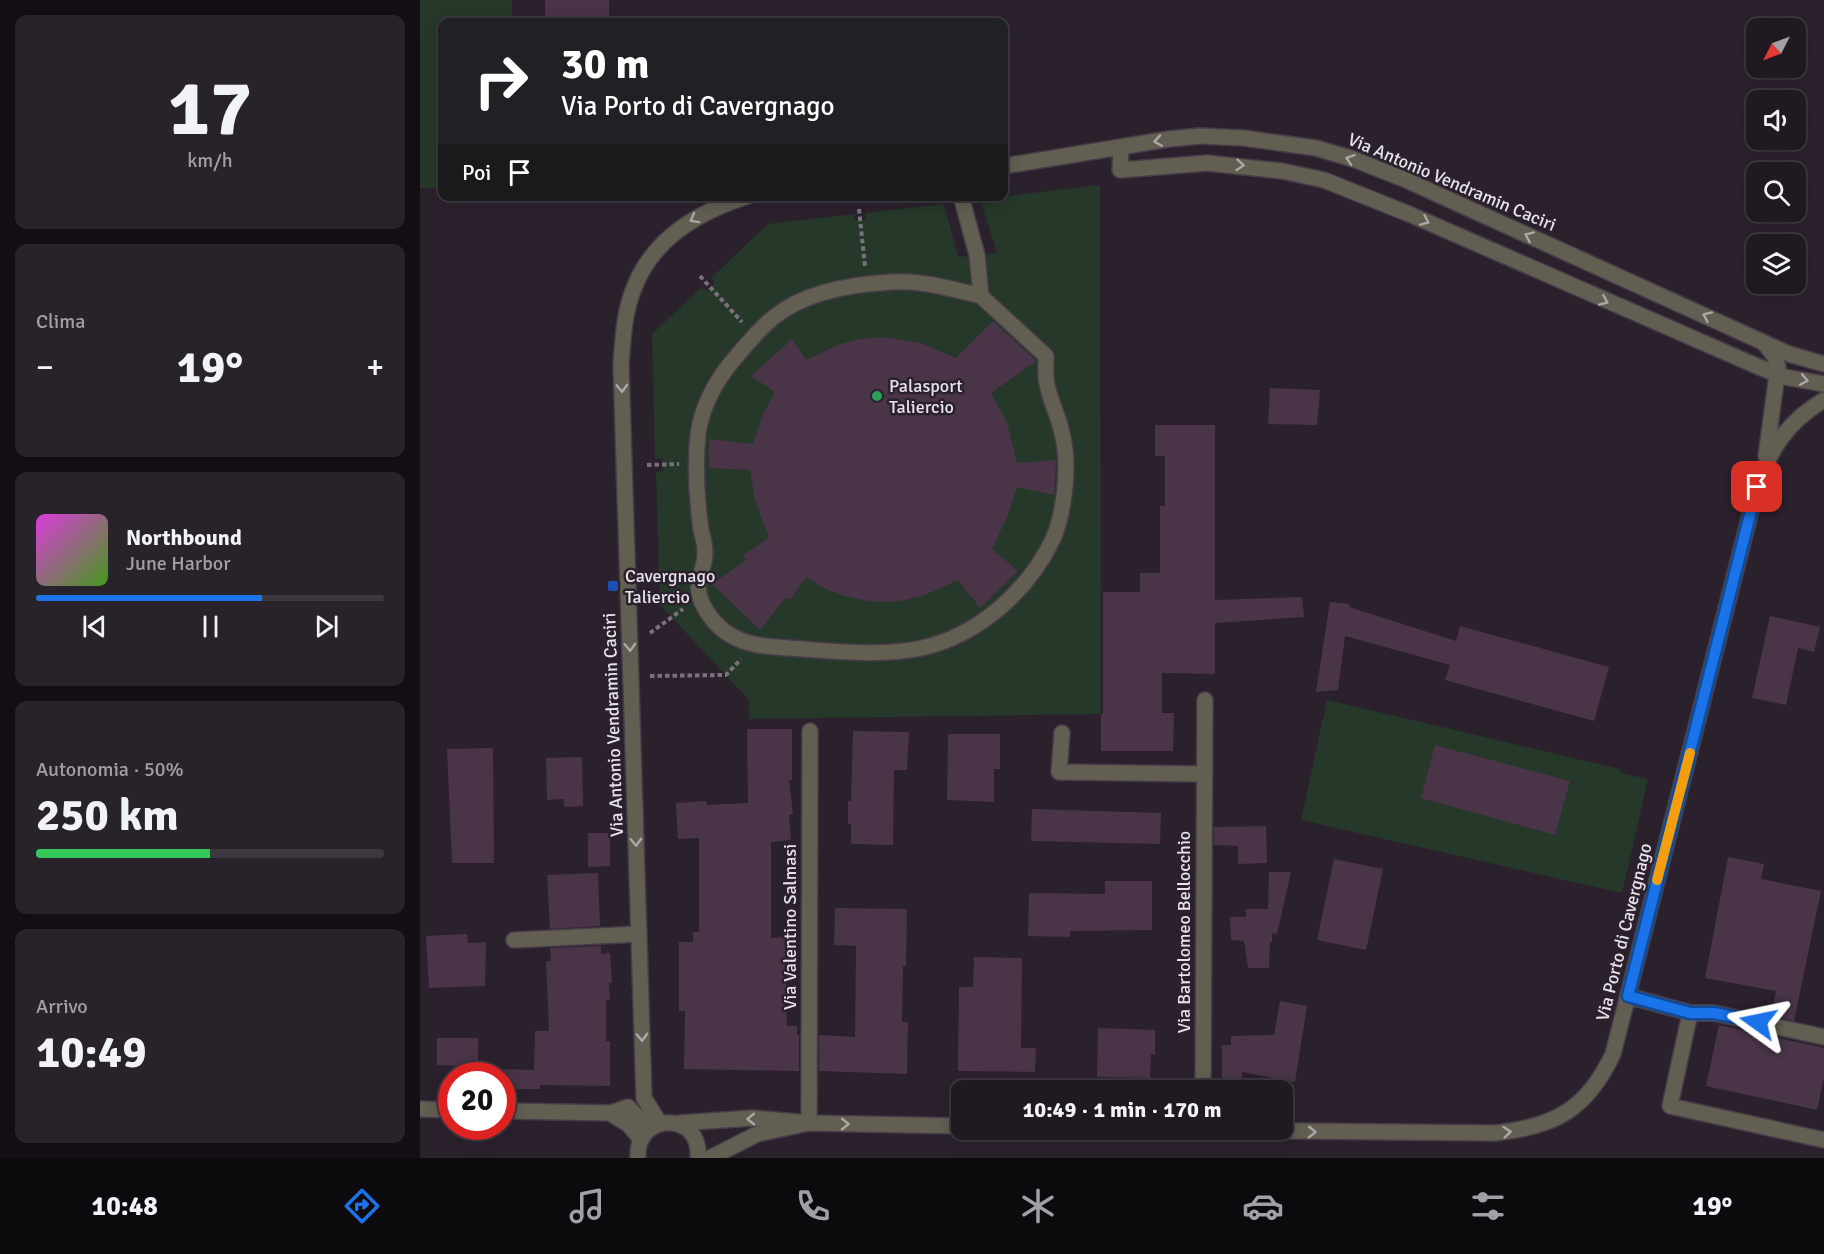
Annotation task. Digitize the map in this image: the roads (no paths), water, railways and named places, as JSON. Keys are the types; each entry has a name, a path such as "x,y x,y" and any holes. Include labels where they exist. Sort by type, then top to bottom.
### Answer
{"street":[{"name":"Via Antonio Vendramin Caciri","path":"1008,165 1200,136 1243,138 1316,148 1353,159 1406,180 1789,354 1824,364"},
{"path":"1121,148 1120,170 1207,163 1282,171 1324,180 1409,214 1595,297 1777,374 1824,384"},
{"name":"Via Antonio Vendramin Caciri","path":"650,1131 644,1098 621,365 623,335 634,286 652,258 670,236 702,214 731,201"},
{"path":"962,201 977,255 981,296 1046,356 1046,384 1063,435 1066,480 1060,518 1052,540 1021,586 998,610 955,636 923,647 897,651 849,652 754,646 736,639 718,624 704,607 697,586 705,554 699,513 699,433 715,386 729,366 754,336 775,316 803,301 838,289 894,282 934,284 981,296"},
{"path":"1760,340 1775,357 1777,374 1765,464"},
{"name":"Via Porto di Cavergnago","path":"1293,1131 1462,1134 1518,1131 1559,1117 1575,1106 1603,1076 1613,1054 1757,487 1765,464 1785,431 1798,418 1824,400"},
{"name":"Via Bartolomeo Bellocchio","path":"1203,1080 1205,700"},
{"name":"Via Valentino Salmasi","path":"809,1123 810,731"},
{"path":"1062,733 1059,772 1205,774"},
{"path":"514,940 639,934"},
{"path":"1628,996 1690,1013 1714,1013 1824,1037"},
{"path":"1690,1013 1670,1106 1824,1140"},
{"path":"516,1111 609,1113 628,1107 644,1098"},
{"path":"628,1107 650,1131"},
{"path":"420,1109 438,1110"},
{"path":"609,1113 628,1124 650,1131"},
{"path":"638,1158 638,1150 650,1131 669,1121 679,1123 752,1118 809,1123 951,1125"},
{"path":"679,1123 690,1131 695,1139 698,1158"},
{"path":"710,1158 757,1134 809,1123"}],"place":[{"name":"Palasport Taliercio","path":"877,396"},
{"name":"Cavergnago Taliercio","path":"613,586"}]}
